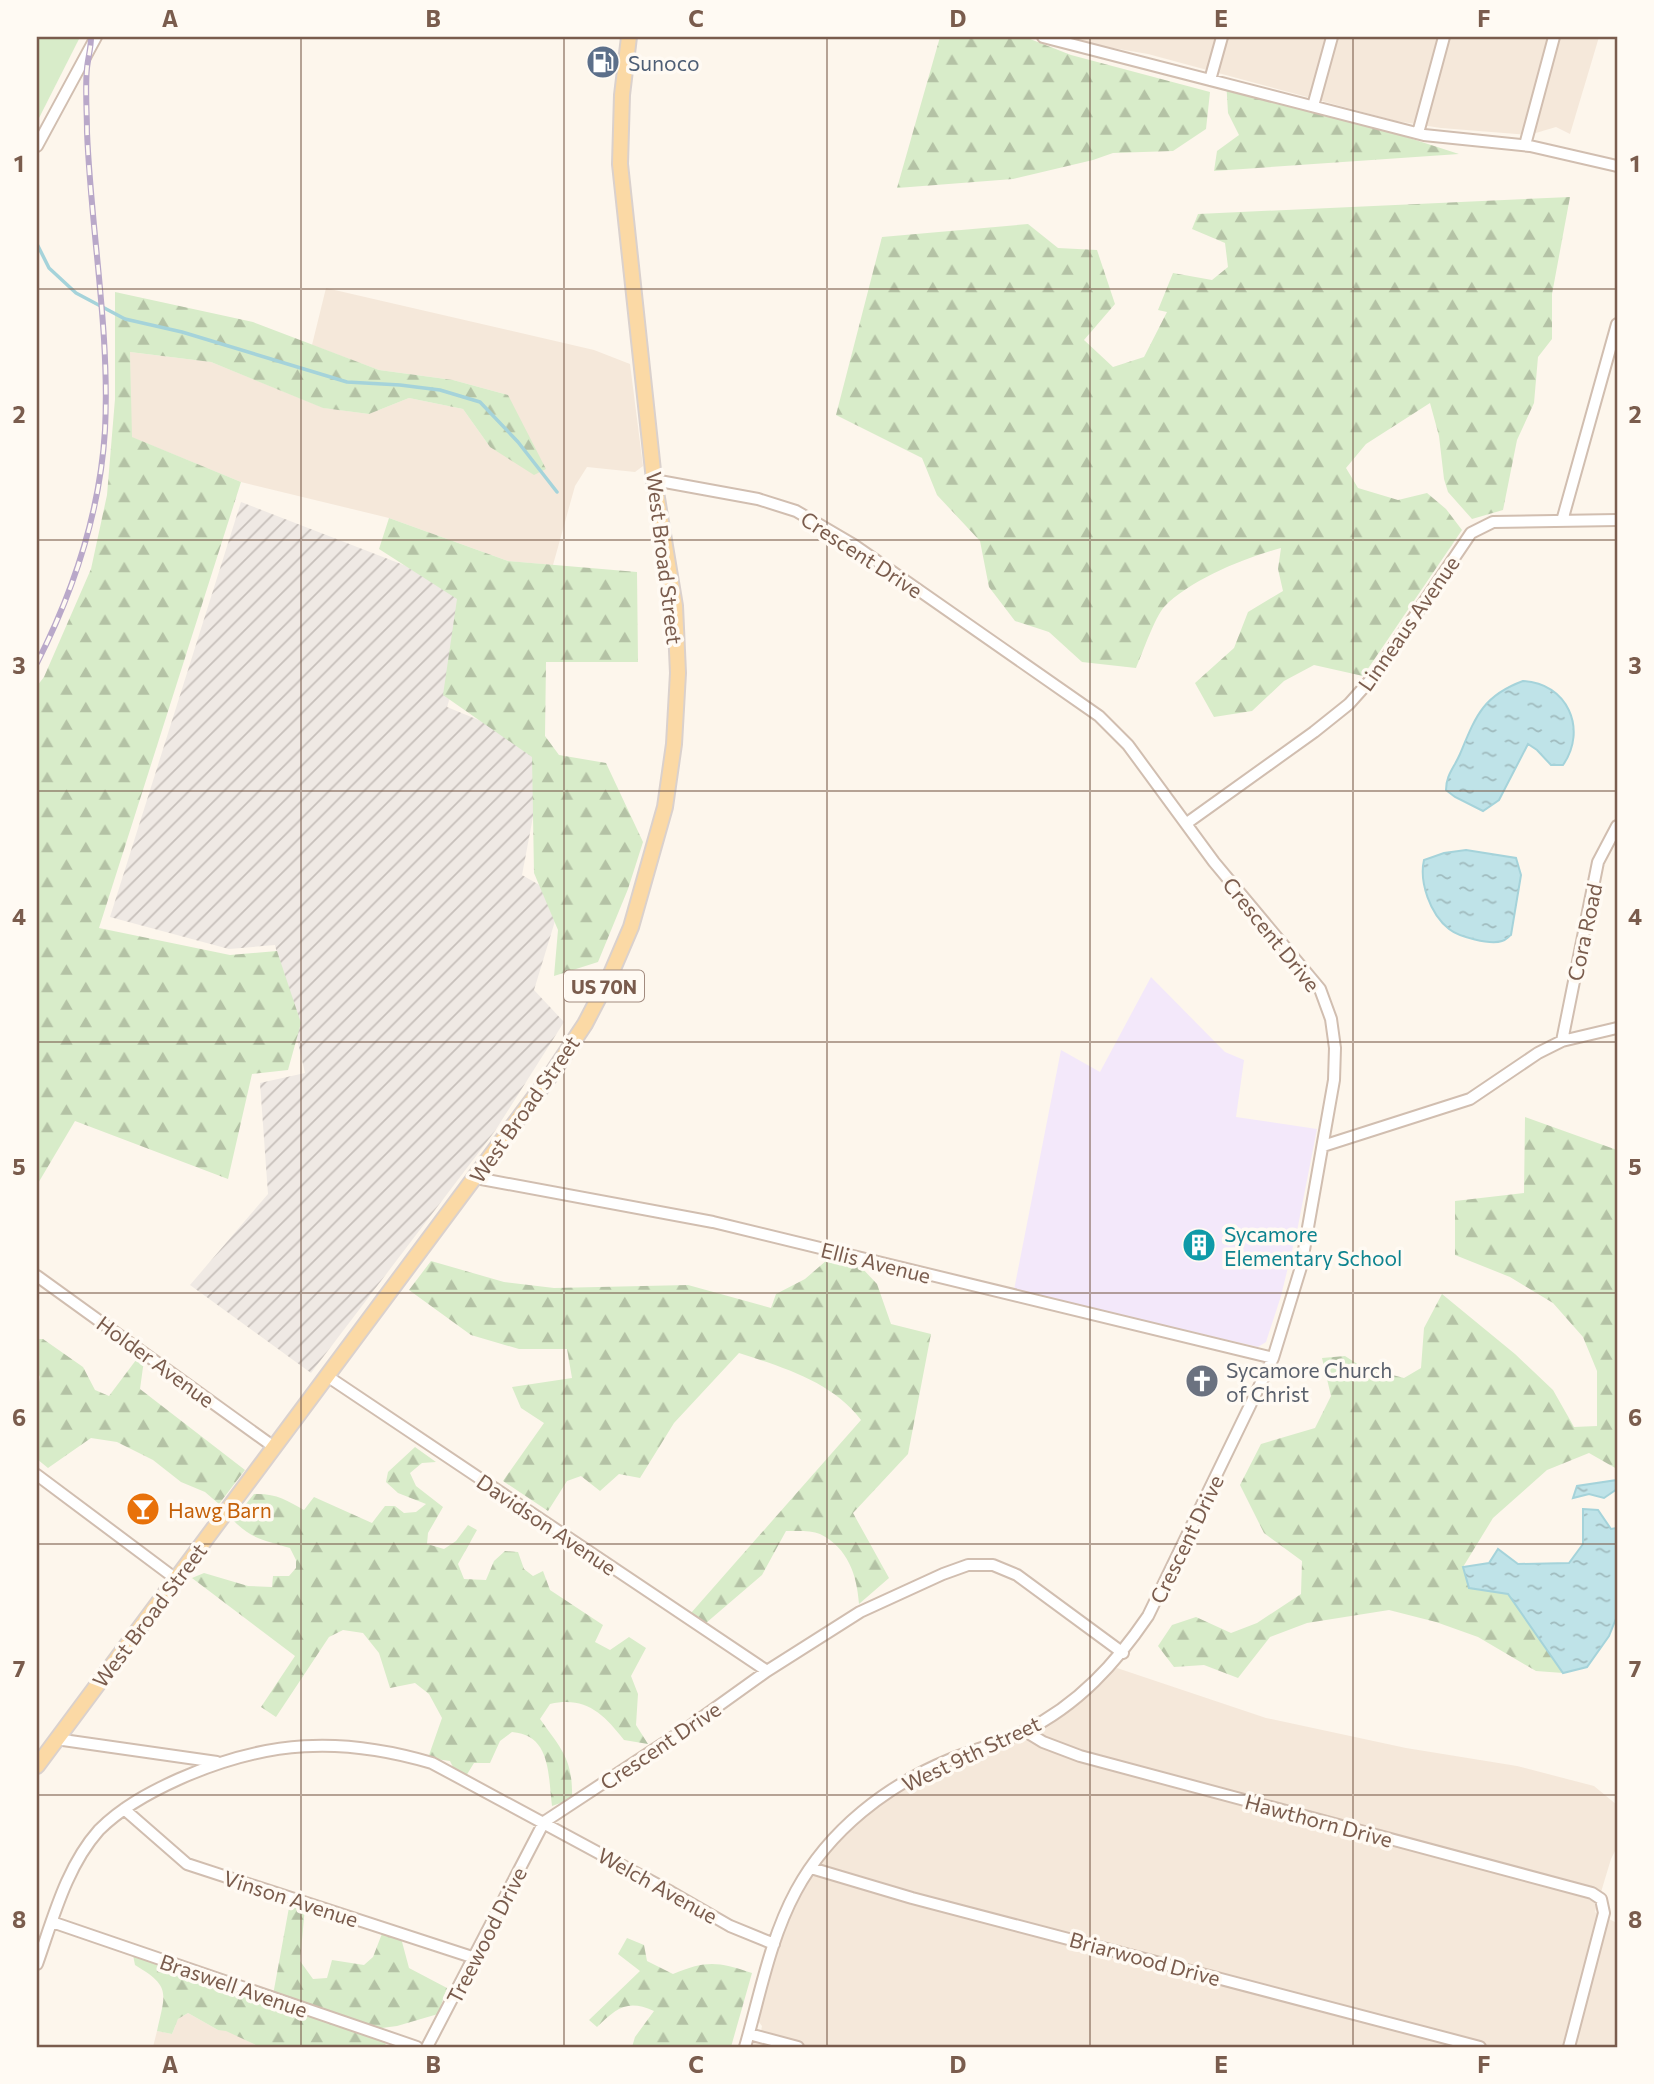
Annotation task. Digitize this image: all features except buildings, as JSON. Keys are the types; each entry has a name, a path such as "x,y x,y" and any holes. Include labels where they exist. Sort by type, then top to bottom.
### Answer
{"main road":[{"name":"West Broad Street","path":"37,1766 475,1178 585,1024 631,927 665,807 674,744 678,673 675,606 654,480 620,164 622,95 629,37"}],"street":[{"path":"37,146 96,37"},
{"path":"1043,37 1418,133 1525,145 1617,166"},
{"path":"1210,80 1222,37"},
{"path":"1313,106 1332,37"},
{"path":"1418,133 1444,37"},
{"path":"1525,145 1554,37"},
{"path":"1562,521 1617,324"},
{"name":"Crescent Drive","path":"544,1822 693,1724 767,1671 860,1612 968,1565 993,1565 1017,1575 1122,1653 1148,1616 1273,1358 1301,1267 1334,1080 1335,1048 1331,1019 1320,989 1214,862 1128,745 1099,716 844,538 796,511 758,499 654,480"},
{"name":"Linneaus Avenue","path":"1187,823 1349,704 1374,676 1471,533 1493,522 1617,520"},
{"name":"Cora Road","path":"1562,1041 1598,862 1617,826"},
{"path":"1323,1146 1471,1099 1538,1053 1562,1041 1617,1028"},
{"name":"Ellis Avenue","path":"475,1178 713,1222 1273,1358"},
{"name":"Holder Avenue","path":"37,1276 274,1447"},
{"name":"Davidson Avenue","path":"327,1376 767,1671"},
{"path":"39,1481 176,1578"},
{"name":"West 9th Street","path":"745,2047 774,1944 796,1890 837,1834 871,1804 901,1783 949,1760 1025,1731 1086,1691 1122,1653"},
{"name":"Hawthorn Drive","path":"1025,1731 1043,1742 1080,1756 1592,1893 1601,1899 1604,1913 1569,2047"},
{"path":"56,1740 220,1762"},
{"path":"37,1964 63,1891 81,1855 99,1831 124,1809 155,1790 220,1762 284,1747 327,1745 377,1749 432,1763 544,1822"},
{"name":"Vinson Avenue","path":"124,1809 187,1864 475,1958"},
{"name":"Welch Avenue","path":"544,1822 730,1926 774,1944"},
{"name":"Treewood Drive","path":"427,2047 544,1822"},
{"name":"Briarwood Drive","path":"811,1868 912,1898 1480,2047"},
{"name":"Braswell Avenue","path":"52,1922 417,2047"},
{"path":"749,2034 798,2047"}],"shaded area":[{"path":"1048,37 1599,37 1570,134 1556,127 1529,135 1441,128 1396,121 1148,54"},
{"path":"326,288 594,350 630,364 643,466 635,472 587,467 575,486 553,565 508,561 389,518 241,482 131,437 130,352 211,362 324,408 369,414 409,398 463,409 490,447 508,395 453,380 379,370 312,345"},
{"path":"241,502 481,595 447,707 546,748 522,875 562,898 534,990 564,1022 495,1131 311,1373 190,1285 268,1194 260,1083 305,1073 275,945 229,949 110,917"},
{"path":"1151,977 1225,1052 1244,1060 1236,1117 1317,1129 1281,1296 1266,1342 1258,1347 1014,1290 1061,1050 1100,1072"},
{"path":"1117,1668 1266,1718 1406,1748 1517,1766 1594,1786 1617,1805 1617,1847 1595,1912 1617,1923 1617,2047 748,2047 759,2040 762,2026 758,2021 758,2012 783,1930 798,1892 829,1850 855,1823 890,1795 913,1782 1004,1744 1063,1713"},
{"path":"188,2013 218,2030 226,2030 260,2047 153,2047 157,2031 172,2034 178,2019"}],"green space":[{"path":"37,37 80,37 37,122"},
{"path":"940,37 1025,37 1071,55 1210,92 1206,129 1173,151 1113,153 1013,179 897,188"},
{"path":"1226,79 1459,154 1214,171 1217,151 1239,135 1228,113"},
{"path":"1570,197 1552,294 1552,339 1538,357 1534,403 1517,440 1503,510 1472,519 1448,492 1439,436 1430,403 1366,444 1346,468 1358,488 1398,500 1427,493 1446,509 1462,530 1363,676 1314,665 1284,681 1252,711 1214,717 1195,683 1234,648 1248,612 1283,591 1278,569 1281,548 1218,571 1175,597 1164,607 1157,619 1136,668 1082,662 1049,632 1015,621 989,587 980,541 937,495 922,458 836,415 882,237 1028,224 1058,248 1097,250 1115,304 1084,340 1113,367 1144,357 1167,312 1158,310 1173,273 1212,280 1228,267 1225,243 1192,229 1198,214"},
{"path":"115,292 253,322 379,370 453,380 508,395 546,469 534,475 490,447 463,409 409,398 369,414 323,408 211,362 130,352 132,437 241,482 99,928 230,955 277,951 301,1023 288,1070 252,1074 228,1179 75,1121 37,1185 37,686 44,677 91,569 107,495 115,399"},
{"path":"389,518 508,561 637,572 638,662 546,662 545,736 559,755 606,763 643,842 628,889 598,962 554,976 558,930 534,873 532,757 443,695 457,599 379,549"},
{"path":"1525,1117 1617,1150 1617,1469 1589,1453 1547,1470 1493,1518 1463,1567 1469,1587 1508,1594 1563,1673 1536,1671 1478,1637 1436,1622 1389,1610 1307,1623 1270,1637 1238,1678 1204,1665 1174,1667 1158,1646 1172,1625 1196,1617 1231,1633 1257,1623 1301,1594 1302,1561 1264,1533 1240,1485 1261,1444 1315,1428 1331,1396 1322,1358 1345,1356 1362,1367 1404,1378 1421,1368 1424,1328 1442,1294 1515,1354 1553,1390 1574,1427 1597,1426 1597,1371 1583,1337 1553,1303 1510,1277 1455,1255 1455,1201 1524,1193"},
{"path":"827,1260 861,1267 877,1284 891,1324 931,1334 908,1454 853,1513 889,1578 859,1604 853,1573 838,1547 820,1534 786,1531 762,1575 706,1623 691,1613 861,1420 836,1395 821,1386 772,1364 739,1353 674,1423 640,1478 619,1474 600,1491 581,1476 567,1481 548,1511 503,1481 544,1423 521,1408 512,1387 572,1378 567,1349 519,1349 471,1335 409,1290 431,1261 504,1282 554,1288 688,1285 771,1308 776,1294 805,1279"},
{"path":"37,1339 43,1339 83,1367 95,1390 109,1396 139,1356 144,1360 140,1389 245,1470 219,1504 205,1492 181,1482 153,1460 117,1442 91,1438 48,1468 37,1459 37,1393 40,1377 37,1371"},
{"path":"415,1447 436,1462 422,1463 410,1473 416,1486 443,1507 428,1533 427,1544 444,1549 456,1541 468,1525 477,1530 458,1564 464,1579 486,1580 494,1561 505,1551 518,1552 524,1569 533,1576 543,1571 550,1590 603,1625 595,1642 610,1650 629,1637 646,1648 631,1676 638,1694 636,1725 648,1744 624,1740 601,1715 573,1702 550,1704 540,1719 565,1756 571,1774 572,1799 552,1806 545,1758 541,1748 525,1735 512,1732 500,1741 490,1763 474,1763 466,1776 454,1769 450,1761 428,1758 442,1718 429,1694 415,1683 390,1688 379,1653 363,1633 343,1630 329,1637 276,1717 261,1707 295,1656 192,1578 204,1573 248,1586 272,1587 273,1576 289,1576 296,1568 296,1560 290,1548 253,1536 233,1520 254,1494 280,1498 304,1510 314,1497 372,1523 385,1506 395,1506 404,1513 416,1512 426,1504 398,1493 386,1482 388,1472"},
{"path":"290,1902 305,1907 300,1961 313,1979 327,1978 332,1960 364,1965 373,1957 383,1931 401,1938 409,1968 447,1988 438,2014 397,2026 374,2029 273,1995"},
{"path":"627,1938 644,1945 647,1961 673,1974 695,1966 712,1964 752,1973 731,2047 632,2047 635,2037 654,2011 645,2007 623,2007 597,2027 589,2020 640,1971 618,1954"},
{"path":"133,1955 383,2040 386,2044 383,2047 260,2047 218,2030 188,2013 178,2019 172,2034 157,2031 163,1992 155,1979 135,1965"}],"water":[{"path":"1523,681 1551,690 1562,699 1573,723 1570,751 1563,765 1551,765 1528,744 1499,800 1483,811 1446,790 1447,780 1482,710 1498,694"},
{"path":"1466,850 1516,858 1521,875 1511,935 1503,941 1483,941 1454,932 1442,923 1431,906 1423,878 1424,860 1444,853"},
{"path":"1617,1480 1617,1489 1604,1498 1589,1494 1573,1498 1577,1486"},
{"path":"1583,1509 1598,1510 1611,1529 1617,1528 1617,1616 1609,1636 1587,1667 1563,1673 1508,1594 1469,1588 1463,1567 1489,1563 1498,1549 1518,1564 1569,1563 1583,1544"}],"waterway":[{"path":"37,244 49,268 76,293 125,319 182,332 347,382 440,390 480,402 518,442 557,492"}],"railway":[{"path":"37,663 63,607 83,550 97,491 105,430 103,318 87,132 86,76 91,37"}],"place":[{"name":"Sunoco","path":"603,62"},
{"name":"Sycamore Elementary School","path":"1199,1245"},
{"name":"Sycamore Church of Christ","path":"1202,1381"},
{"name":"Hawg Barn","path":"143,1509"}]}
